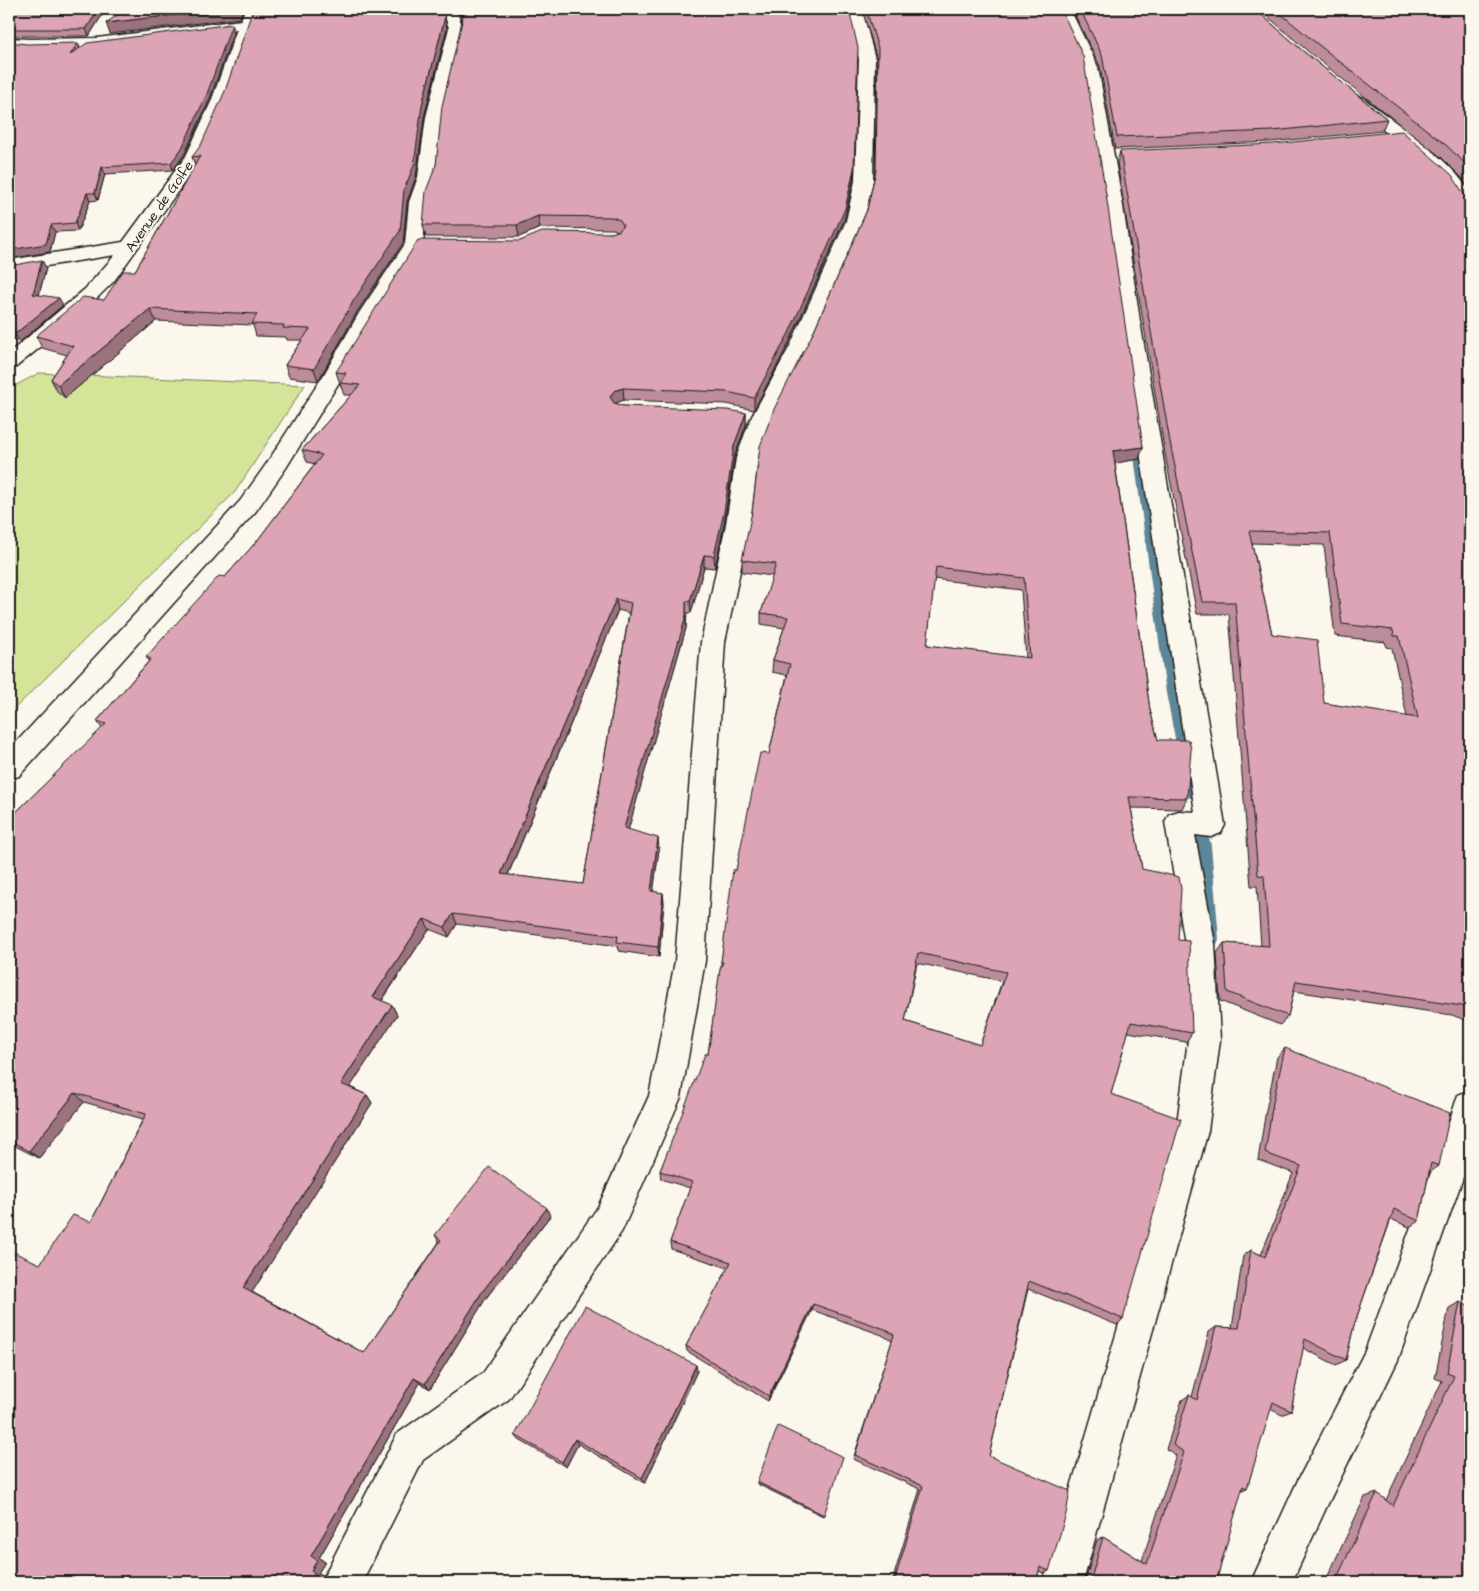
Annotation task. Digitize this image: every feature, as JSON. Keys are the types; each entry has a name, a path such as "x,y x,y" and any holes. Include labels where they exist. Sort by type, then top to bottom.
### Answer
{"street":[{"path":"9,768 248,506 275,468 333,376 369,313 424,244 418,202 426,177 434,117 456,28 449,9"},
{"path":"341,1582 410,1447 496,1386 610,1219 665,1097 690,961 713,642 738,524 753,419 800,346 855,221 864,182 868,59 855,9"},
{"path":"1063,9 1090,67 1115,155 1130,321 1211,825 1179,822 1200,944 1204,1031 1192,1131 1063,1582"},
{"path":"13,42 52,45 96,43 149,35 168,35 216,26 249,16"},
{"name":"Avenue de Golfe","path":"9,364 87,296 122,261 129,247 194,156 219,102 249,16"},
{"path":"1341,88 1434,162 1455,183 1470,210"},
{"path":"1381,138 1400,136"},
{"path":"9,266 129,247"},
{"path":"1270,1582 1380,1360 1460,1140 1470,1106"}],"green space":[{"path":"39,373 305,385 235,492 9,714 9,389"}],"building":[{"path":"9,9 99,9 86,29 9,29"},
{"path":"126,9 224,9 106,23"},
{"path":"253,9 442,9 445,17 422,105 414,165 404,190 400,231 354,300 314,369 285,365 310,329 283,328 284,325 252,324 257,314 150,309 58,385 51,379 73,346 36,336 83,297 104,300 123,271 135,271 200,156 192,157 201,145 225,91"},
{"path":"460,9 849,9 858,48 854,169 845,209 789,333 754,398 727,392 623,388 614,391 610,397 614,403 623,406 727,410 746,413 734,446 724,512 714,556 704,555 690,601 686,601 686,616 624,828 658,838 651,891 663,893 658,947 617,942 618,936 453,914 445,927 424,919 373,997 392,1005 341,1084 367,1095 243,1288 364,1353 441,1240 435,1235 489,1167 547,1208 482,1292 425,1384 414,1378 311,1556 317,1560 311,1571 315,1573 312,1582 9,1582 9,1250 40,1264 73,1215 91,1222 146,1114 75,1093 29,1151 9,1140 9,819 106,724 97,721 151,659 146,657 219,576 225,577 257,541 322,455 302,450 360,385 340,383 346,373 336,372 418,240 520,241 542,232 612,233 620,230 623,225 620,220 612,217 538,216 517,225 423,225 426,191 436,165 442,106 463,17","holes":["616,599 631,603 583,884 501,874"]},
{"path":"866,9 1061,9 1083,56 1106,194 1143,447 1113,451 1150,710 1158,740 1189,740 1191,750 1187,798 1129,797 1142,869 1179,877 1181,889 1178,940 1189,941 1192,1033 1131,1022 1111,1094 1181,1119 1123,1319 1029,1281 989,1456 1070,1491 1066,1514 1049,1571 1040,1567 1036,1582 894,1582 923,1486 855,1455 894,1335 885,1329 813,1304 769,1396 686,1346 731,1262 670,1242 692,1182 660,1171 705,1054 708,1054 720,969 723,962 721,962 733,870 736,870 760,753 769,754 790,664 773,660 788,617 761,613 776,564 742,560 752,512 760,446 774,409 812,335 867,210 876,170 878,48","holes":["936,567 1024,578 1030,658 927,645","918,953 1006,972 980,1045 905,1021"]},
{"path":"1080,9 1255,9 1303,51 1387,119 1273,131 1117,137 1102,55"},
{"path":"1275,9 1470,9 1470,170 1446,145"},
{"path":"232,24 207,94 182,148 171,163 102,167 95,193 87,193 75,223 51,225 46,244 9,250 9,42 27,44 78,43 70,55 87,43"},
{"path":"1402,131 1452,175 1470,204 1470,1008 1296,981 1288,1016 1227,992 1224,943 1269,946 1264,876 1258,875 1235,602 1202,602 1170,442 1120,151 1273,144","holes":["1249,531 1330,533 1342,624 1393,630 1394,636 1399,636 1418,718 1324,703 1317,640 1272,634"]},
{"path":"42,260 33,294 59,298 15,334 9,332 9,266"},
{"path":"1285,1048 1450,1113 1439,1166 1431,1163 1419,1221 1394,1209 1354,1325 1346,1360 1305,1339 1291,1411 1273,1402 1247,1488 1243,1486 1216,1582 1208,1580 1207,1582 1090,1582 1103,1537 1147,1564 1184,1452 1173,1445 1189,1395 1197,1400 1216,1327 1239,1328 1251,1250 1265,1257 1301,1166 1265,1153 1273,1102"},
{"path":"1460,1302 1470,1307 1470,1582 1335,1582 1377,1493 1393,1506 1454,1376 1447,1373"},
{"path":"585,1306 696,1365 642,1478 575,1439 562,1462 515,1435"},
{"path":"778,1426 843,1457 824,1515 757,1482"}],"waterway":[{"path":"1137,442 1172,693 1193,793"},
{"path":"1198,819 1204,846 1212,939"}]}
